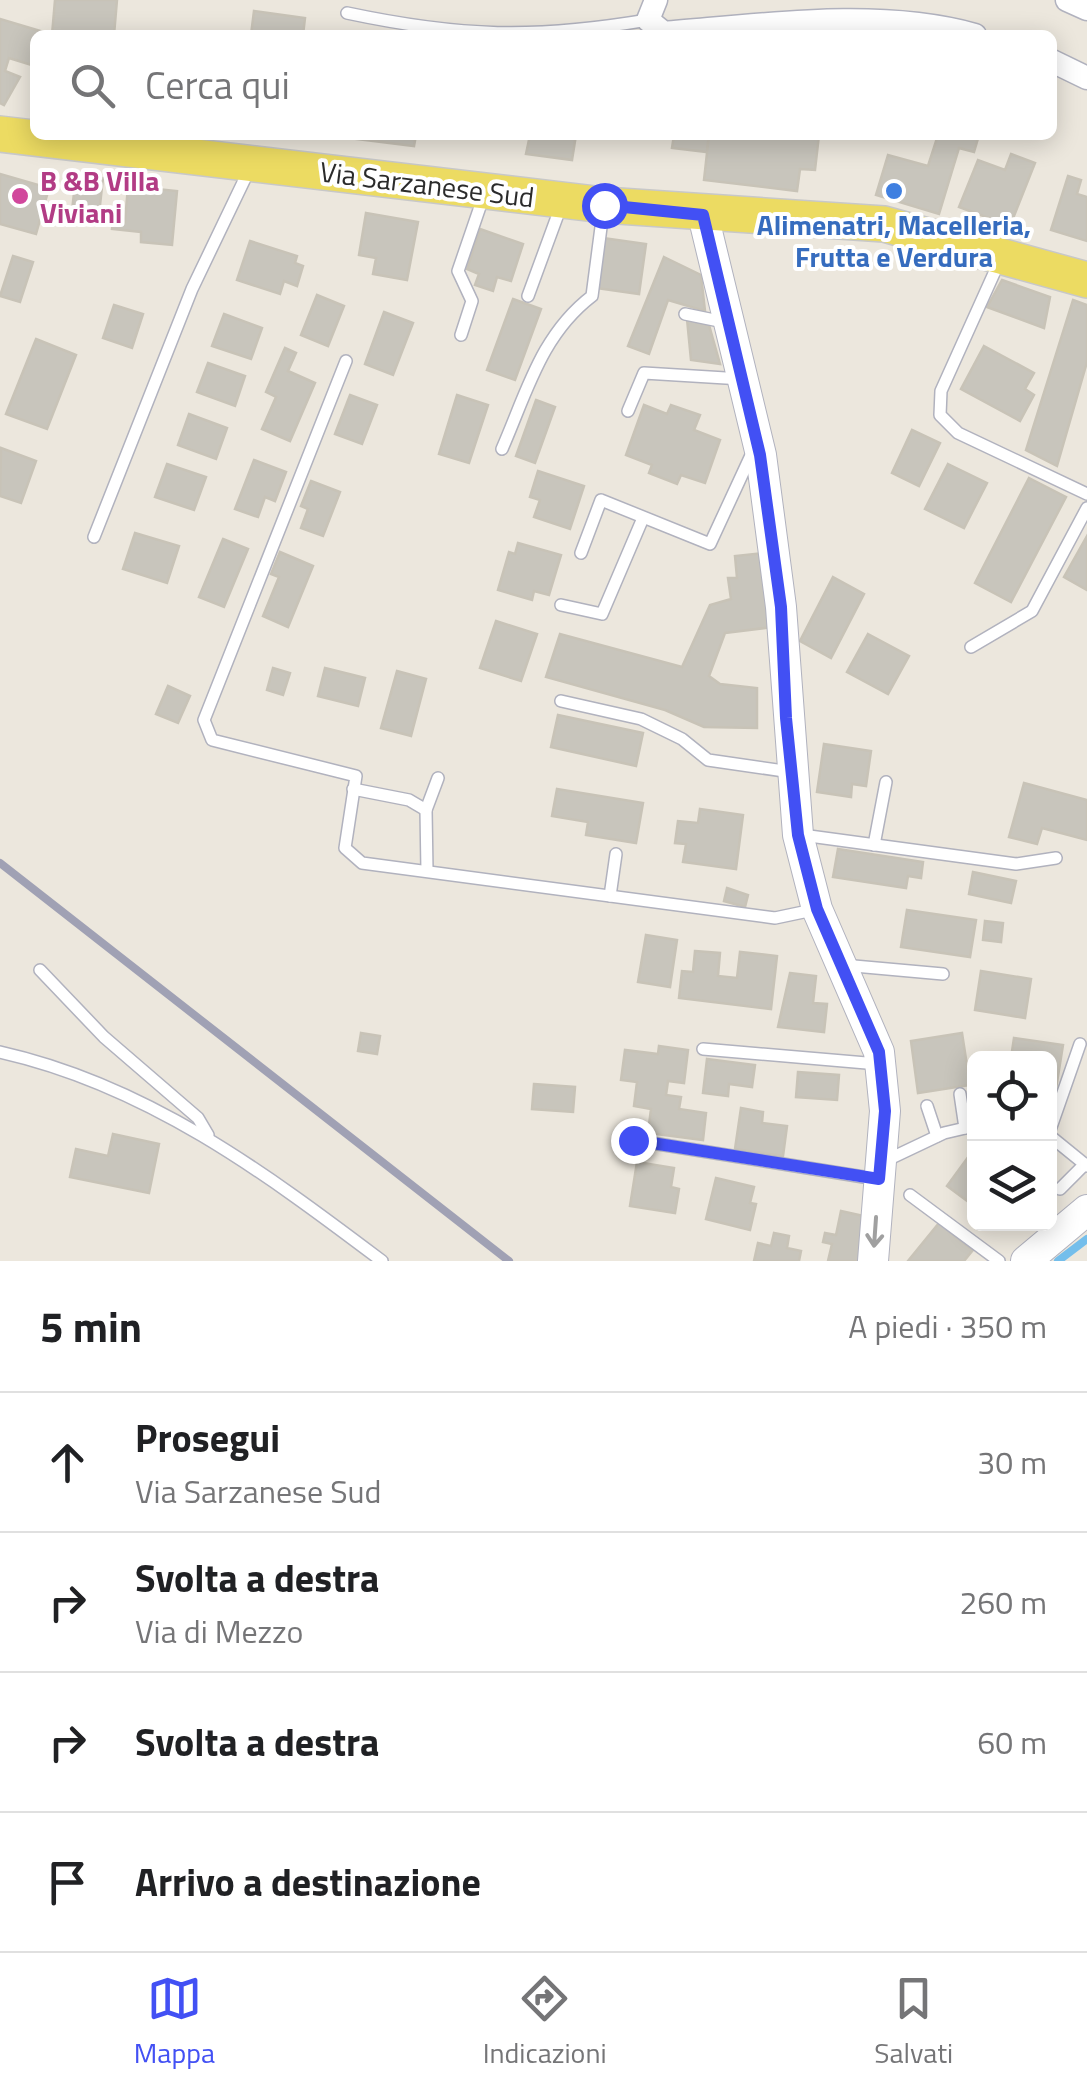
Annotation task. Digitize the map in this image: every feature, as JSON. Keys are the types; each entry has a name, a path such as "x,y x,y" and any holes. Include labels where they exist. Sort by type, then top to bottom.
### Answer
{"main road":[{"name":"Via Sarzanese Sud","path":"1,138 30,139"},
{"name":"Via Sarzanese Sud","path":"63,140 125,142 252,164 604,205 703,215 884,224 1087,280"}],"street":[{"path":"1067,0 1087,9"},
{"path":"702,30 818,21 956,30"},
{"path":"1057,63 1087,78"},
{"path":"703,215 758,443 781,607 798,835 817,909 880,1064 885,1111 873,1261"},
{"path":"1026,1261 1087,1210"}],"lane":[{"path":"577,30 652,10"},
{"path":"347,13 436,30"},
{"path":"94,536 192,289 252,164"},
{"path":"461,335 472,301 458,272 486,190"},
{"path":"528,296 564,200"},
{"path":"502,449 546,346 564,318 592,296 604,205"},
{"path":"1002,255 940,391 940,415 958,433 1086,489"},
{"path":"684,314 726,323"},
{"path":"346,361 204,720 212,740 356,776 344,848 362,863 775,918 817,909"},
{"path":"628,411 644,372 742,379"},
{"path":"581,553 600,500 710,544 758,443"},
{"path":"972,647 1032,610 1087,508"},
{"path":"561,605 602,614 643,518"},
{"path":"561,700 641,720 682,739 708,760 792,772"},
{"path":"427,872 426,810 438,778"},
{"path":"874,845 886,782"},
{"path":"353,789 409,800 426,810"},
{"path":"798,835 1016,864 1056,858"},
{"path":"610,896 616,854"},
{"path":"841,964 943,974"},
{"path":"40,970 104,1037 198,1118 210,1139"},
{"path":"1057,1112 1080,1044"},
{"path":"703,1049 880,1064"},
{"path":"0,1052 38,1061 198,1132 255,1164 382,1261"},
{"path":"960,1094 967,1117"},
{"path":"927,1106 937,1136"},
{"path":"633,1140 880,1171 937,1136 967,1128"},
{"path":"1057,1139 1086,1165 1060,1190"},
{"path":"910,1196 999,1261"}],"building":[{"path":"55,0 117,0 114,30 52,30"},
{"path":"254,11 305,18 304,30 252,30"},
{"path":"0,19 37,30 30,30 30,64 9,58 5,71 20,77 4,105 0,103"},
{"path":"365,140 415,140 414,146"},
{"path":"529,140 575,140 572,160 526,154"},
{"path":"673,140 708,140 707,152 672,148"},
{"path":"708,140 818,140 815,170 800,169 797,191 704,180"},
{"path":"936,140 978,140 974,152 959,148 939,214 876,195 888,155 928,166"},
{"path":"1011,154 1035,163 1010,226 959,207 978,160 1005,170"},
{"path":"0,174 49,188 36,234 0,224"},
{"path":"76,175 103,178 99,214 72,211"},
{"path":"1068,176 1081,180 1077,194 1087,197 1087,241 1051,230"},
{"path":"128,186 177,191 172,245 141,242 141,232 112,229 113,221 125,222"},
{"path":"366,213 418,222 407,280 373,274 376,258 359,255"},
{"path":"480,229 523,244 511,281 497,277 493,291 475,285 479,274 467,269"},
{"path":"603,238 646,244 639,294 596,288"},
{"path":"250,241 297,256 295,263 303,266 297,286 284,281 280,294 237,280"},
{"path":"13,256 33,262 20,302 0,296"},
{"path":"664,257 701,275 705,311 668,300 649,354 628,346"},
{"path":"1002,280 1050,297 1044,328 987,307"},
{"path":"317,295 344,306 328,346 301,335"},
{"path":"513,299 541,309 515,380 487,370"},
{"path":"1073,300 1087,305 1087,362 1057,466 1026,450"},
{"path":"114,305 143,314 132,348 103,338"},
{"path":"384,312 413,323 393,375 365,364"},
{"path":"224,314 262,328 251,359 212,346"},
{"path":"687,319 709,325 720,364 691,360"},
{"path":"36,339 76,355 47,429 6,414"},
{"path":"984,346 1034,373 1025,389 1034,395 1020,421 961,389"},
{"path":"285,348 296,353 288,371 315,383 290,441 262,429 276,397 266,392"},
{"path":"208,363 245,376 235,406 197,392"},
{"path":"350,395 377,405 362,444 335,434"},
{"path":"457,395 488,405 469,463 439,454"},
{"path":"536,400 555,407 535,463 516,456"},
{"path":"644,405 667,414 671,405 700,415 694,430 720,440 705,483 681,475 677,484 649,473 652,465 626,455"},
{"path":"189,414 227,428 216,459 178,445"},
{"path":"912,430 940,443 919,486 892,473"},
{"path":"1,448 36,461 21,503 0,496"},
{"path":"254,460 286,472 275,501 265,497 258,517 235,509"},
{"path":"167,464 206,477 194,510 155,497"},
{"path":"948,464 987,483 964,528 925,509"},
{"path":"538,471 584,486 570,529 534,517 540,500 530,497"},
{"path":"1029,478 1066,497 1011,602 975,583"},
{"path":"311,481 340,492 323,536 301,528 308,509 301,506"},
{"path":"135,533 179,546 167,583 123,569"},
{"path":"1087,536 1087,590 1064,577"},
{"path":"223,539 248,549 224,607 199,597"},
{"path":"518,543 561,555 549,595 534,591 532,600 498,590 509,552 515,554"},
{"path":"280,552 313,566 288,627 263,616 279,577 271,574"},
{"path":"764,553 773,627 725,633 709,676 720,684 757,688 757,728 704,727 665,710 546,677 560,634 682,667 710,605 731,599 728,578 737,578 735,556"},
{"path":"833,577 864,594 831,658 800,641"},
{"path":"496,621 537,634 521,681 480,668"},
{"path":"868,634 909,656 888,694 847,672"},
{"path":"273,668 290,673 283,695 267,690"},
{"path":"325,668 365,678 358,706 318,696"},
{"path":"397,671 426,679 411,736 381,728"},
{"path":"168,686 190,696 178,723 156,714"},
{"path":"558,715 643,733 636,766 551,747"},
{"path":"824,744 871,751 866,786 852,784 851,797 817,792"},
{"path":"1024,783 1087,800 1087,840 1042,828 1037,844 1009,837"},
{"path":"557,789 643,803 636,843 586,835 588,822 552,816"},
{"path":"700,809 743,815 736,869 683,862 686,844 675,843 678,821 698,823"},
{"path":"838,849 923,862 921,878 908,876 906,888 833,877"},
{"path":"973,872 1016,881 1011,903 969,894"},
{"path":"727,888 748,895 745,907 724,901"},
{"path":"907,910 976,920 970,957 901,947"},
{"path":"985,921 1003,923 1001,942 983,940"},
{"path":"646,935 677,940 670,987 638,982"},
{"path":"695,951 720,953 718,976 737,978 740,952 777,956 771,1009 679,998 682,971 693,972"},
{"path":"981,971 1031,979 1025,1018 975,1010"},
{"path":"790,973 816,976 813,1003 827,1004 824,1032 778,1027"},
{"path":"361,1033 380,1036 377,1054 358,1051"},
{"path":"962,1033 967,1085 918,1093 911,1041"},
{"path":"1014,1038 1063,1045 1057,1082 1057,1051 1012,1051"},
{"path":"659,1046 688,1050 684,1083 668,1081 666,1095 681,1097 679,1109 706,1113 703,1140 648,1133 651,1109 634,1106 637,1082 621,1080 625,1050 658,1054"},
{"path":"707,1059 755,1065 752,1087 729,1084 728,1096 703,1093"},
{"path":"798,1072 839,1075 837,1100 796,1097"},
{"path":"534,1084 575,1087 573,1112 532,1109"},
{"path":"741,1108 763,1112 762,1123 787,1126 783,1156 735,1149"},
{"path":"113,1134 159,1144 149,1193 70,1177 76,1149 108,1156"},
{"path":"967,1159 967,1201 947,1186"},
{"path":"637,1162 674,1168 671,1187 679,1189 675,1213 630,1206"},
{"path":"716,1178 754,1187 750,1203 756,1204 750,1230 706,1219"},
{"path":"841,1211 868,1217 859,1261 828,1261 832,1244 823,1242 825,1233 836,1235"},
{"path":"939,1223 973,1250 964,1261 908,1261"},
{"path":"774,1233 789,1236 787,1248 801,1251 799,1261 754,1261 758,1243 771,1246"}],"waterway":[{"path":"1058,1261 1087,1239"}],"railway":[{"path":"0,863 509,1261"}],"place":[{"name":"Alimenatri, Macelleria, Frutta e Verdura","path":"894,191"},
{"name":"B &B Villa Viviani","path":"20,196"}],"route":[{"path":"604,205 703,215 760,455 781,607 786,718 798,835 817,909 879,1052 885,1111 879,1179 633,1140"}]}
